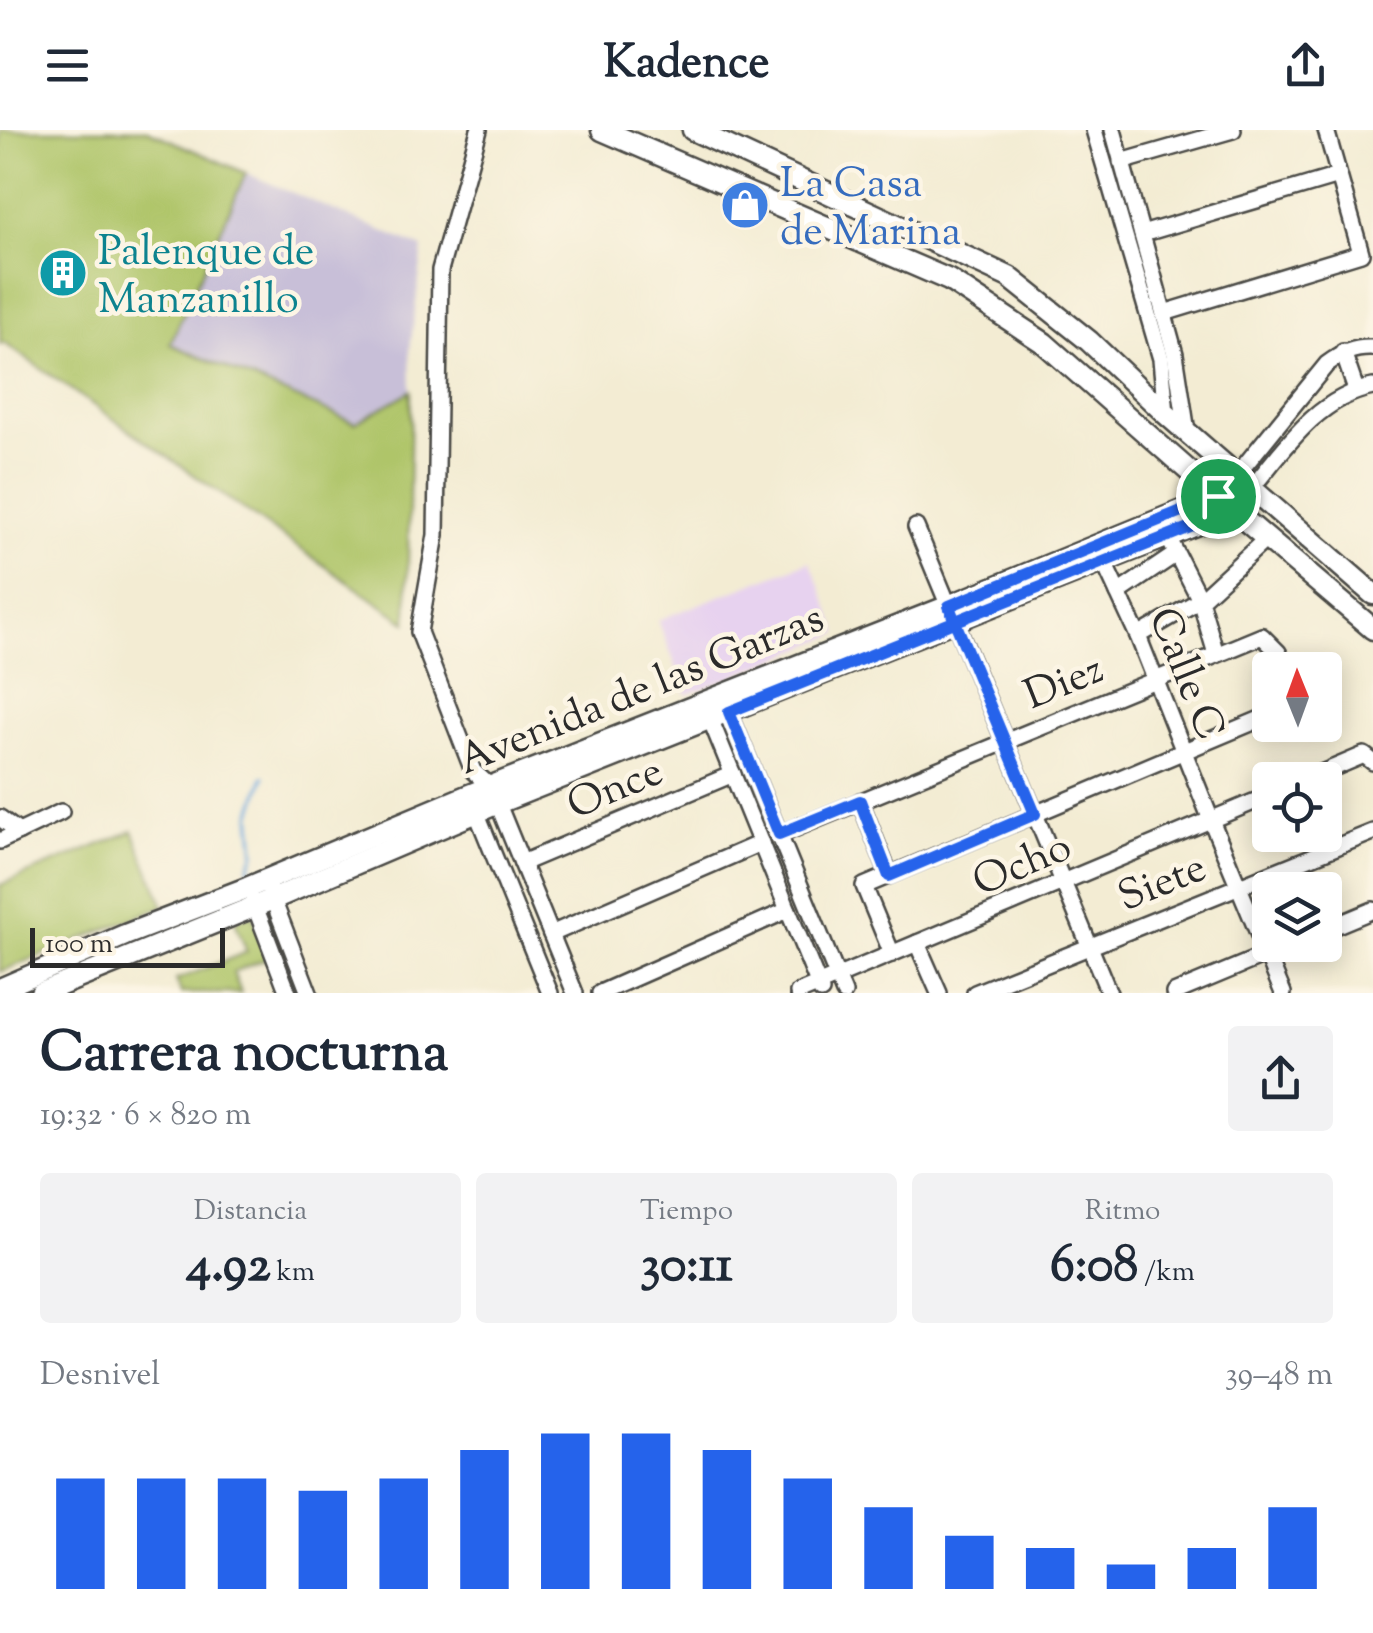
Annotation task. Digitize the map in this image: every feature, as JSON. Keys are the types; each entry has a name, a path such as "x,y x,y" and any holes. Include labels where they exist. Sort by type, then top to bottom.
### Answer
{"main road":[{"path":"602,130 949,280 1044,343 1373,629"},
{"path":"694,130 1010,278 1089,341 1166,414 1373,594"},
{"path":"1100,554 1172,545 1226,503 1244,483"},
{"name":"Avenida de las Garzas","path":"0,989 125,936 260,893 473,803 1226,503"},
{"path":"41,993 260,893"}],"street":[{"path":"479,130 440,270 436,535 419,632 473,771 494,795 575,993"},
{"path":"1094,130 1161,360 1166,414"},
{"path":"1113,130 1175,354 1187,432"},
{"path":"1121,162 1233,130"},
{"path":"1164,313 1361,253 1326,130"},
{"path":"1142,234 1338,176"},
{"path":"1244,483 1282,421 1326,364 1343,352 1373,348"},
{"path":"1343,352 1356,390"},
{"path":"1244,483 1302,427 1337,400 1356,390 1373,388"},
{"path":"916,527 1108,993"},
{"path":"1138,636 1200,600 1267,538"},
{"path":"1118,593 1172,545 1200,600 1216,654"},
{"name":"Calle C","path":"1100,554 1138,636 1252,915"},
{"name":"Diez","path":"779,834 1262,636 1278,652"},
{"path":"716,707 733,774 820,989"},
{"path":"716,707 779,834 844,993"},
{"path":"892,954 864,886 1252,723"},
{"path":"1342,768 1369,759"},
{"path":"473,771 473,803 550,993"},
{"name":"Once","path":"522,863 733,774"},
{"path":"860,801 889,876"},
{"name":"Ocho","path":"798,993 820,989 837,977 1252,803"},
{"path":"0,840 61,812"},
{"path":"0,818 19,832"},
{"name":"Siete","path":"975,993 1373,832"},
{"path":"551,934 761,844"},
{"path":"260,893 288,993"},
{"path":"260,893 309,993"},
{"path":"600,993 788,910"},
{"path":"1342,923 1373,910"},
{"path":"917,943 938,993"},
{"path":"1174,993 1252,961"},
{"name":"Calle C","path":"1271,962 1284,993"}],"shaded area":[{"path":"246,173 423,248 410,349 411,391 355,423 170,344"},
{"path":"810,561 839,633 687,695 658,620"}],"green space":[{"path":"0,130 147,130 246,173 170,344 355,423 411,391 407,623 4,343 0,345"},
{"path":"133,831 164,906 0,972 0,885"},
{"path":"252,914 270,957 233,972 241,993 181,993 176,980 247,952 235,921"}],"waterway":[{"path":"251,873 249,867 255,853 251,815 264,777"},
{"path":"265,910 297,993"}],"place":[{"name":"La Casa de Marina","path":"745,205"},
{"name":"Palenque de Manzanillo","path":"63,273"}],"route":[{"path":"1218,496 949,606 955,622 1004,742 1035,814 889,876 860,801 779,834 729,712 955,622 1233,510 1251,489 1236,476 1218,496"}]}
